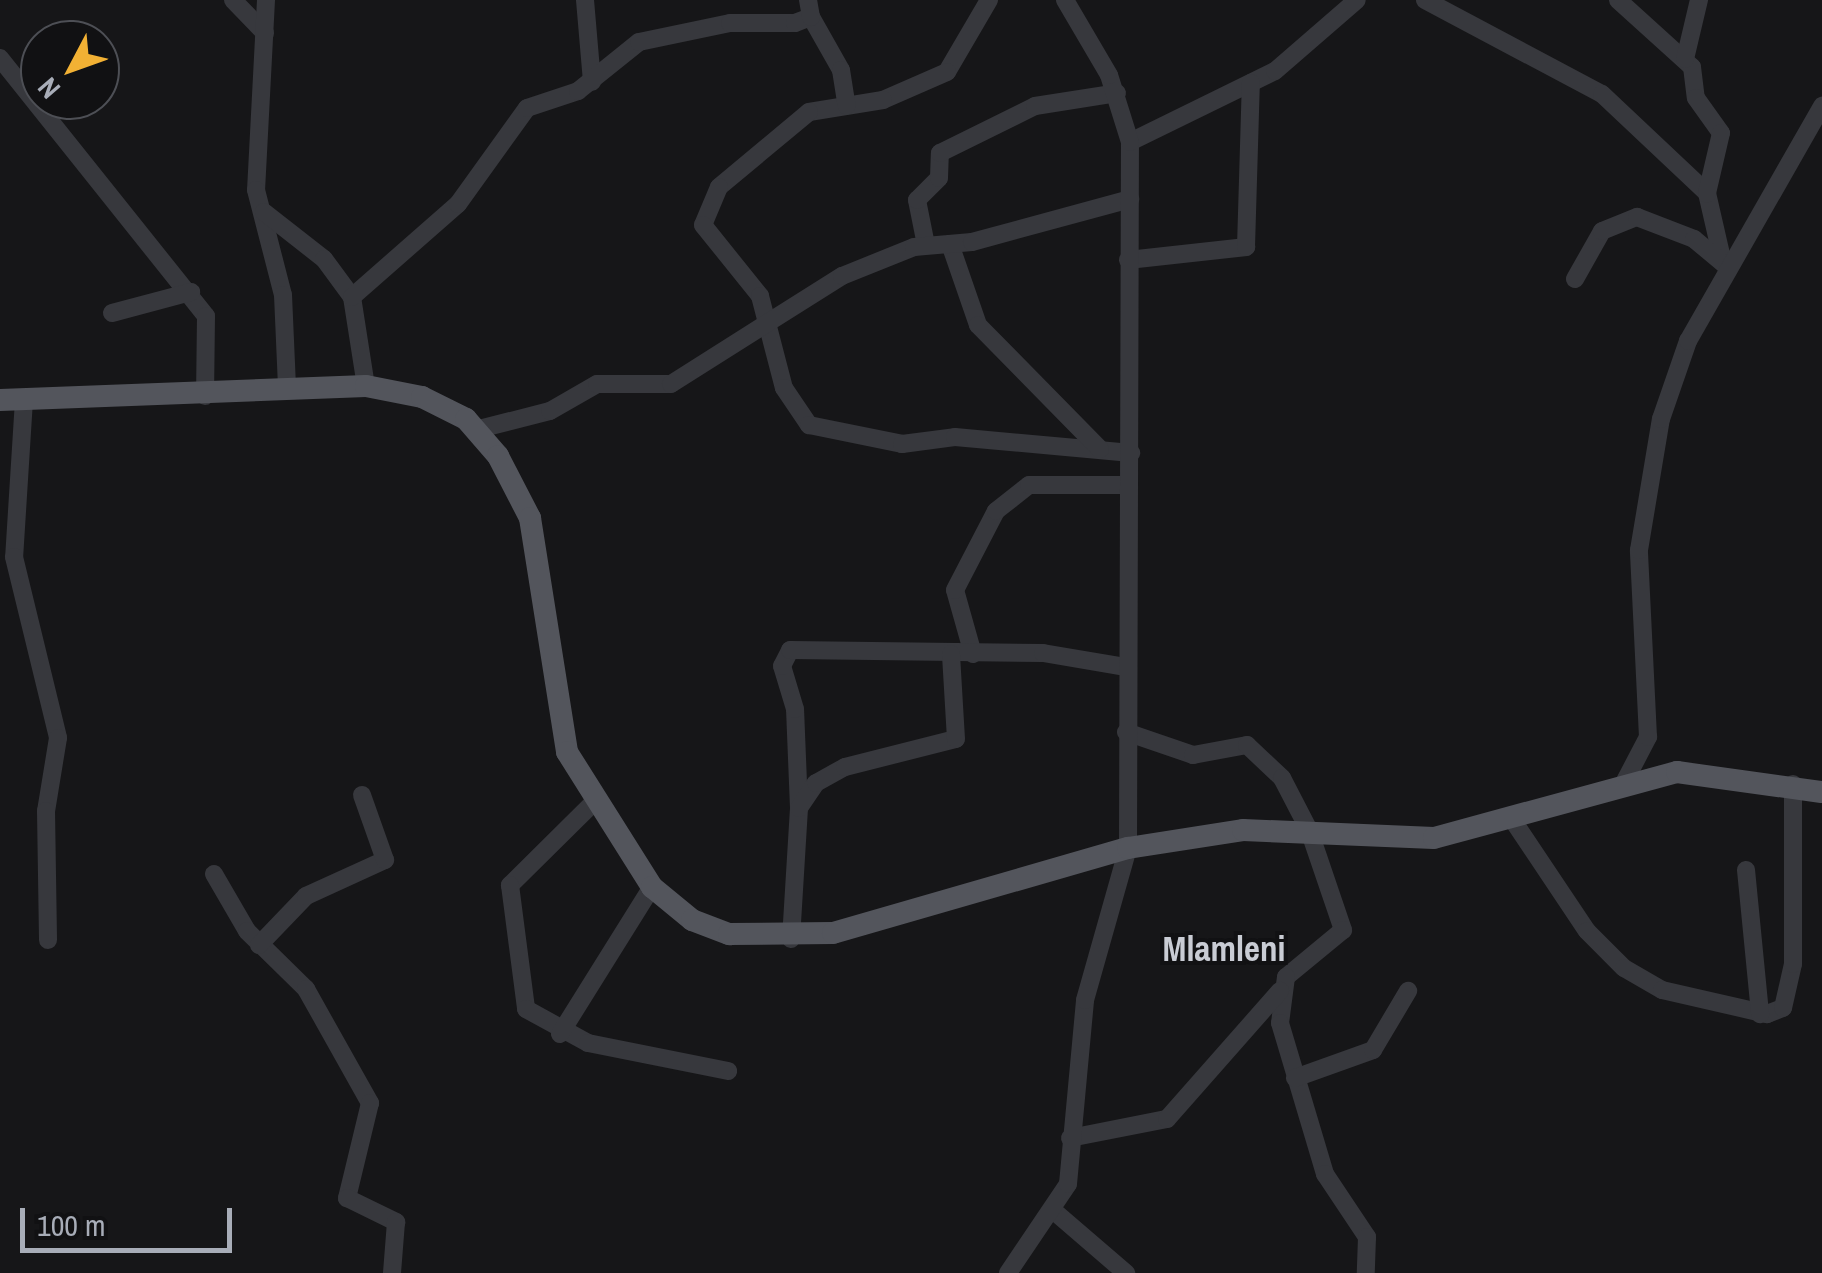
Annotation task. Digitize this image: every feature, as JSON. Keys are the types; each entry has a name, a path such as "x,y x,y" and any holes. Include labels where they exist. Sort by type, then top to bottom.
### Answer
{"main road":[{"path":"0,400 205,396 287,385 366,386 422,396 479,429 530,518 558,727 593,803 652,887 692,920 730,934 791,939 902,918 1128,848 1309,830 1406,841 1510,816 1625,780 1678,772 1793,784 1822,792"}],"street":[{"path":"233,0 264,34"},
{"path":"266,0 256,172 283,295 287,385"},
{"path":"585,0 592,82"},
{"path":"990,0 948,72 847,106 809,112 719,188 705,210 710,240 772,322 784,388 808,424 902,444 955,438 1131,453"},
{"path":"1008,1273 1055,1212 1068,1184 1085,1000 1128,848 1130,142 1117,93 1066,0"},
{"path":"1130,142 1296,57 1357,0"},
{"path":"1425,0 1579,79 1708,193"},
{"path":"1618,0 1685,59"},
{"path":"1699,0 1685,59 1696,98 1722,133 1708,193 1726,266"},
{"path":"352,298 458,204 516,117 592,82 639,42 810,8 841,70 847,106"},
{"path":"0,58 192,292 211,327 205,396"},
{"path":"1128,260 1246,247 1251,83"},
{"path":"926,245 917,200 937,184 940,153 1035,106 1117,93"},
{"path":"1625,780 1648,737 1645,478 1688,341 1726,266 1822,106"},
{"path":"479,429 550,411 597,384 671,384 716,348 772,322 842,276 926,245 950,244 1130,200"},
{"path":"264,212 324,259 352,298 366,386"},
{"path":"1575,279 1602,231 1637,217 1694,239 1726,266"},
{"path":"950,244 978,325 1100,449"},
{"path":"112,314 192,292"},
{"path":"24,400 7,558 58,738 46,811 48,940"},
{"path":"973,654 956,578 976,562 1004,502 1029,486 1130,485"},
{"path":"791,939 799,808 784,653 1043,652 1126,667"},
{"path":"799,808 816,783 845,766 956,739 951,654"},
{"path":"1070,1138 1168,1118 1280,991 1343,930 1309,830 1282,778 1246,744 1193,755 1126,732"},
{"path":"1648,737 1678,772"},
{"path":"1510,816 1587,932 1624,968 1662,990 1760,1014 1783,1008 1792,964 1793,784"},
{"path":"259,944 306,896 385,860 362,796"},
{"path":"593,803 510,886 521,997 560,1034 728,1072"},
{"path":"1746,870 1760,1014"},
{"path":"214,874 259,944 306,989 370,1103 347,1198 396,1222 392,1273"},
{"path":"560,1034 652,887"},
{"path":"1280,991 1295,1078 1324,1174 1368,1236 1366,1273"},
{"path":"1295,1078 1374,1050 1408,991"},
{"path":"1055,1212 1126,1273"}],"district":[{"name":"Mlamleni","path":"1224,949"}]}
